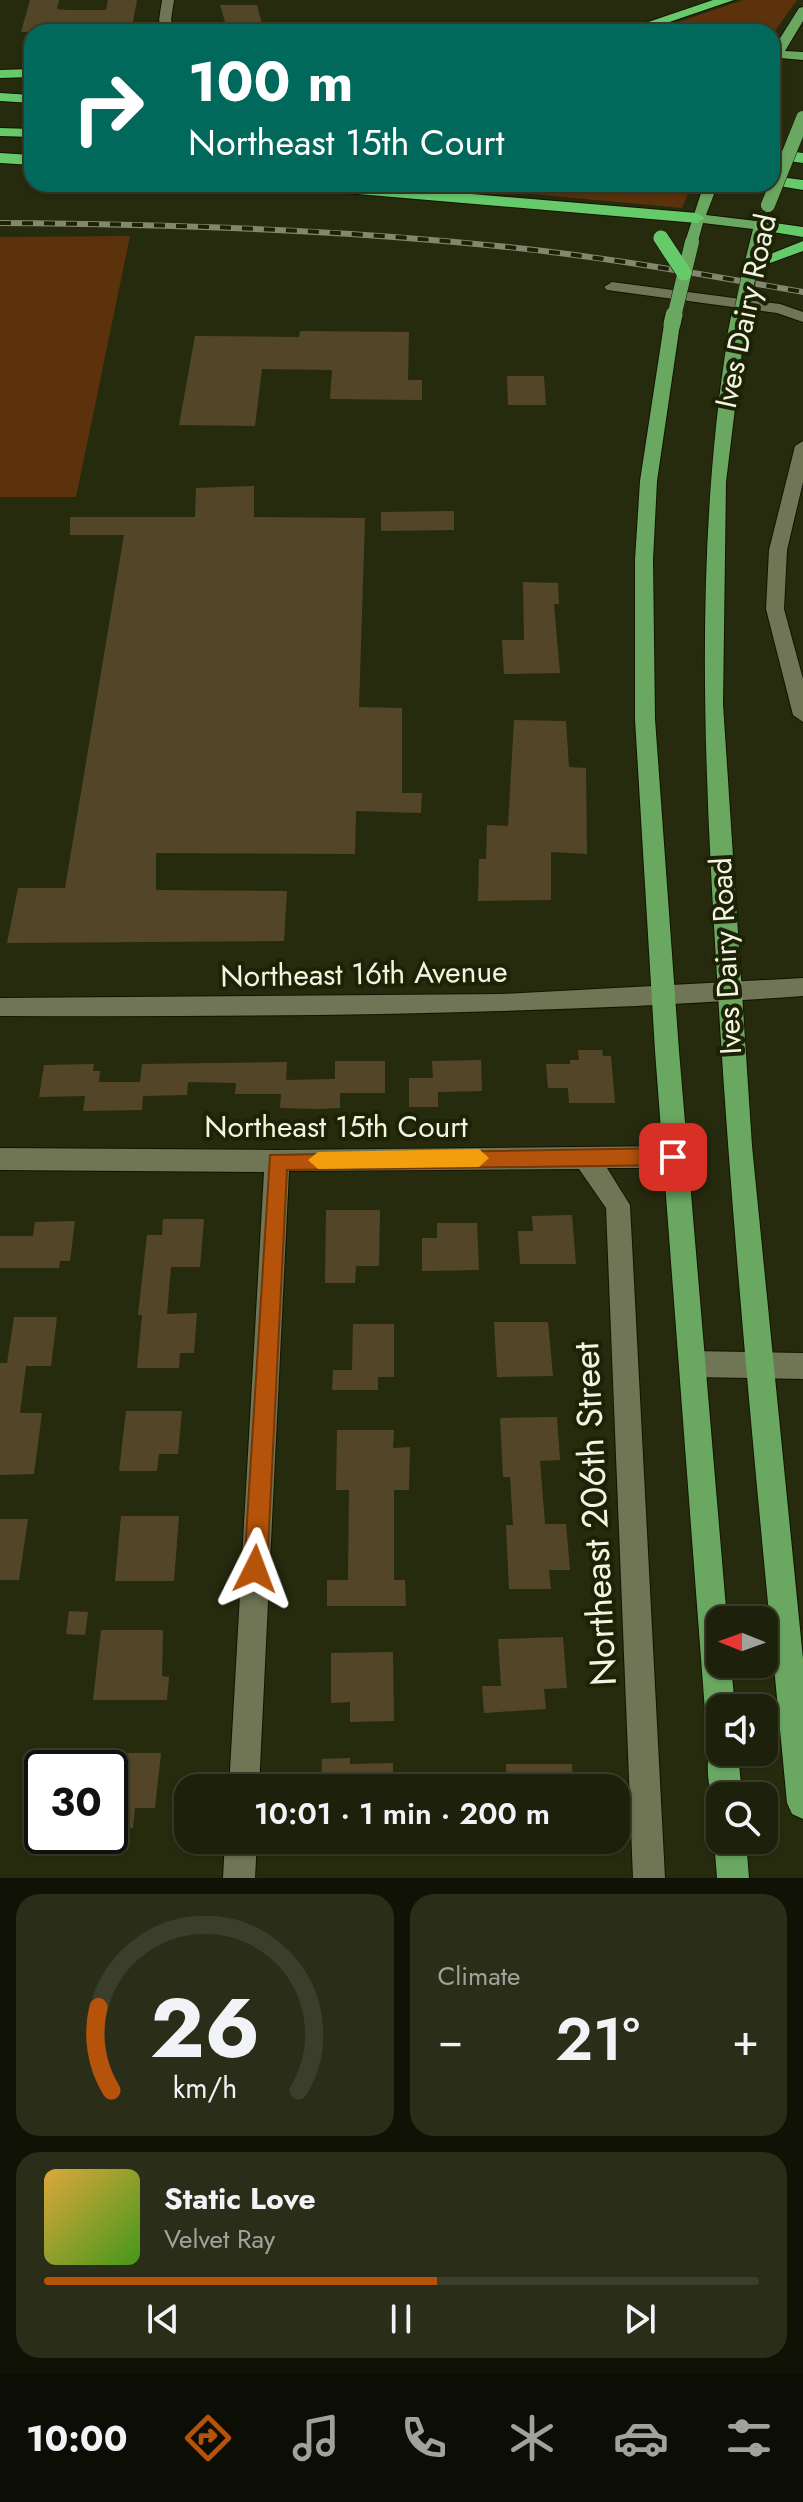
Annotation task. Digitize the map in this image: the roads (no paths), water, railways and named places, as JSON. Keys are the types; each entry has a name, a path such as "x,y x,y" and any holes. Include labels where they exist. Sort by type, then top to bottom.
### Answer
{"highway":[{"path":"651,24 727,0"},
{"path":"0,74 24,73"},
{"path":"0,97 24,98"},
{"path":"0,107 24,108"},
{"path":"0,122 24,122"},
{"path":"0,132 24,133"},
{"path":"780,145 803,148"},
{"path":"780,155 803,158"},
{"path":"0,158 24,160"},
{"path":"780,170 803,173"},
{"path":"780,182 803,185"},
{"path":"386,192 697,218"},
{"path":"604,212 661,238 684,273"},
{"path":"761,226 803,232"},
{"path":"752,259 796,249"}],"main road":[{"path":"780,46 803,11"},
{"path":"780,57 803,56"},
{"name":"Ives Dairy Road","path":"780,175 803,118"},
{"path":"708,192 697,218 654,418 644,531 643,714 673,1157 719,1694"},
{"name":"Ives Dairy Road","path":"773,192 752,259 736,335 719,459 711,581 713,720 738,1155 803,1803"},
{"path":"697,218 761,226"},
{"path":"731,1854 733,1878"}],"street":[{"path":"166,24 168,0"},
{"path":"612,287 780,309 803,317"},
{"path":"803,446 778,550 775,609 798,682 803,715"},
{"name":"Northeast 16th Avenue","path":"0,1007 319,1008 729,994 803,987"},
{"name":"Northeast 206th Street","path":"585,1157 618,1205 649,1878"},
{"name":"Northeast 15th Court","path":"0,1159 277,1161 673,1157"},
{"path":"245,1774 277,1161"},
{"path":"692,1364 803,1366"},
{"path":"239,1878 240,1854"}],"railway":[{"path":"0,223 249,228 435,240 612,260 803,292"}]}
